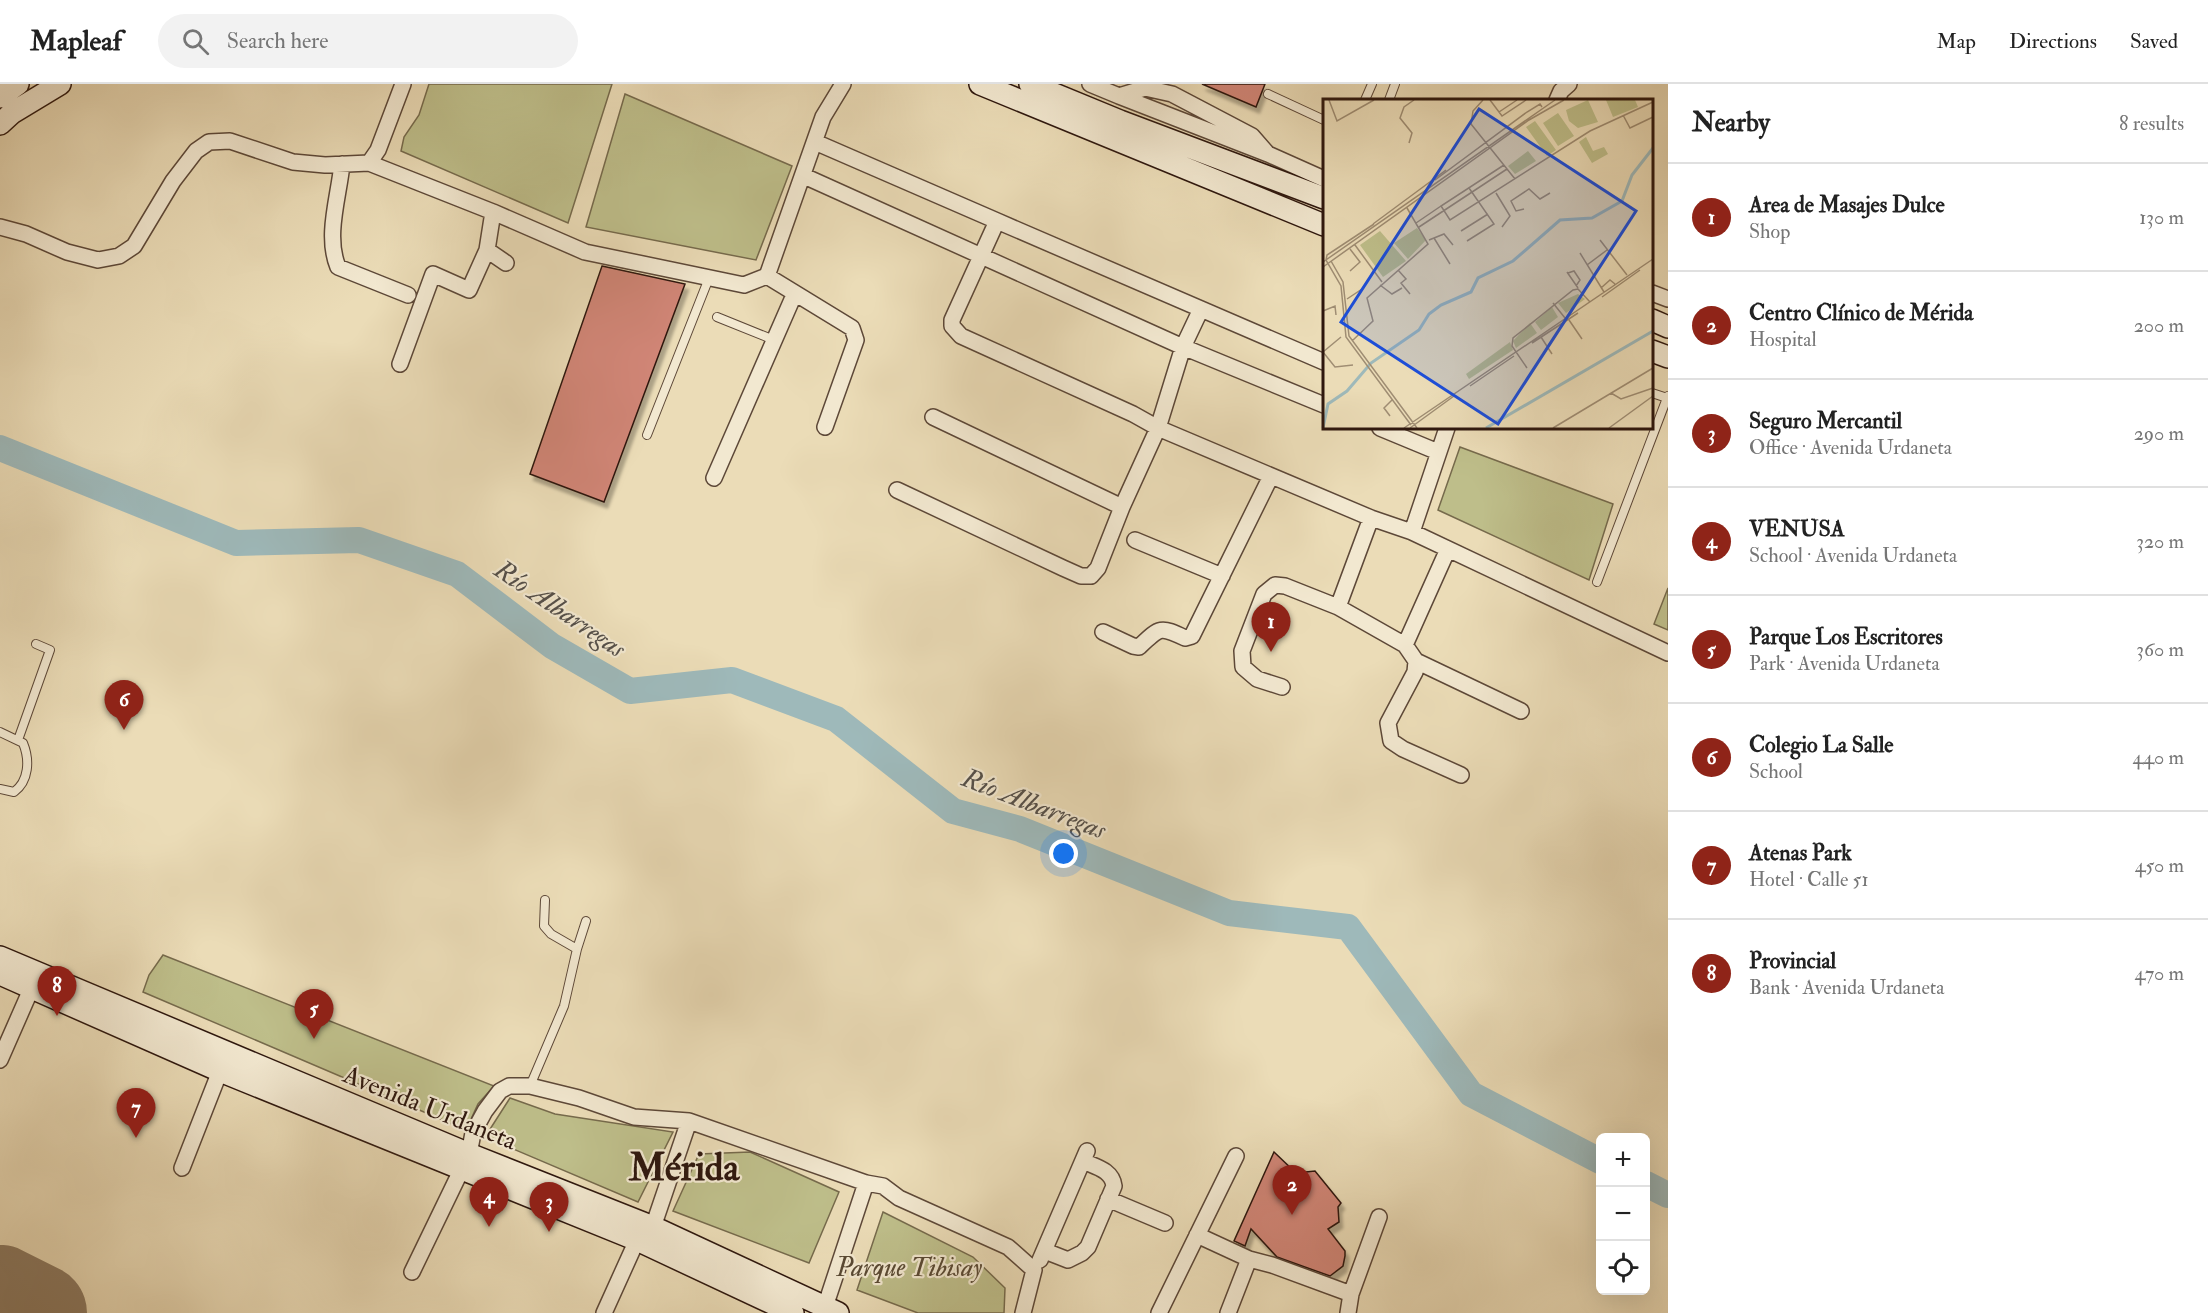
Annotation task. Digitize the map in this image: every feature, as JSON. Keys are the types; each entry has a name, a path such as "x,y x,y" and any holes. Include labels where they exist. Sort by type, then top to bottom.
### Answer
{"street":[{"path":"0,98 18,84"},
{"path":"0,124 12,113 60,84"},
{"path":"369,163 378,150 403,84"},
{"path":"0,227 26,234 67,252 98,260 119,256 134,246 172,181 196,151 209,142 230,141 293,162 369,163 493,212 585,252 744,285 766,276 804,176 823,117 843,84"},
{"path":"980,84 1323,225"},
{"path":"1030,84 1120,121 1323,198"},
{"path":"1090,84 1268,154 1323,179"},
{"path":"1557,99 1561,91 1569,84"},
{"path":"815,142 1323,362"},
{"path":"342,164 333,234 333,254 338,267 408,295"},
{"path":"804,176 1184,347 1323,405"},
{"path":"400,364 433,274 469,290 486,250 493,212"},
{"path":"997,221 954,313 952,326 961,336 1133,414 1158,428 1371,518 1412,532 1668,653"},
{"path":"486,250 506,263"},
{"path":"766,276 852,328 855,334 856,340 825,427"},
{"path":"1653,293 1668,299"},
{"path":"714,478 794,295"},
{"path":"897,490 1063,568 1086,577 1091,576 1098,568 1122,507 1158,428 1184,347 1201,309"},
{"path":"1653,320 1668,327"},
{"path":"1653,351 1668,357"},
{"path":"933,417 1122,507"},
{"path":"1382,429 1438,452"},
{"path":"1412,532 1447,429"},
{"path":"1103,632 1139,647 1161,629 1189,638 1197,629 1271,476"},
{"path":"1338,607 1371,518"},
{"path":"1135,540 1222,576"},
{"path":"1405,645 1448,549"},
{"path":"1282,687 1257,678 1243,667 1242,651 1264,594 1275,585 1285,586 1338,607 1405,645 1416,662 1521,711"},
{"path":"1416,662 1415,672 1388,723 1391,741 1403,749 1461,775"},
{"name":"Avenida Urdaneta","path":"0,957 465,1161 831,1310"},
{"name":"Avenida Urdaneta","path":"0,974 220,1071 465,1161"},
{"path":"0,1059 32,987"},
{"path":"183,1168 220,1071"},
{"path":"412,1272 465,1161 473,1133 485,1111 500,1091 509,1086 530,1086 589,1101 634,1117 689,1121 866,1183 882,1186 899,1198 1008,1247 1034,1270"},
{"path":"604,1313 645,1234 689,1121"},
{"path":"1023,1313 1034,1270 1045,1251 1085,1156 1109,1173 1114,1186 1088,1247 1082,1253 1068,1260 1045,1251"},
{"path":"1159,1313 1236,1156"},
{"path":"831,1310 866,1183"},
{"path":"1108,1199 1166,1223"},
{"path":"1348,1313 1351,1294 1379,1217"},
{"name":"Avenida Urdaneta","path":"645,1234 793,1313"},
{"path":"1197,1235 1249,1259 1351,1294"},
{"path":"1228,1313 1249,1259"}],"lane":[{"path":"1365,99 1372,84"},
{"path":"1389,99 1395,84"},
{"path":"1268,94 1323,120"},
{"path":"647,435 709,278"},
{"path":"717,317 774,340"},
{"path":"1597,582 1668,397 1653,393"},
{"path":"18,740 50,650 36,644"},
{"path":"0,732 23,743 27,753 27,766 22,787 14,792 0,789"},
{"path":"545,900 544,926 551,934 577,949"},
{"path":"530,1086 564,1006 586,921"}],"green space":[{"path":"429,84 612,84 568,223 401,151 404,137 419,115"},
{"path":"625,94 792,166 756,260 586,227"},
{"path":"1460,447 1613,504 1589,580 1438,510"},
{"path":"1668,588 1668,630 1654,624"},
{"path":"163,955 494,1086 478,1104 466,1130 143,992 149,975"},
{"path":"510,1098 555,1114 673,1132 638,1202 485,1137"},
{"name":"Parque Tibisay","path":"750,1152 839,1192 809,1263 673,1211 699,1154"},
{"name":"Parque Tibisay","path":"883,1212 973,1257 1005,1288 1004,1313 918,1313 857,1290"}],"building":[{"path":"1202,84 1265,84 1256,107"},
{"path":"602,266 685,284 604,502 530,474"},
{"path":"1274,1152 1296,1173 1315,1171 1341,1203 1338,1207 1339,1222 1328,1229 1345,1251 1345,1256 1343,1266 1330,1276 1277,1257 1251,1229 1245,1246 1234,1241"}],"waterway":[{"name":"Río Albarregas","path":"0,448 236,543 359,540 457,574 552,646 630,691 732,680 836,719 953,811 1020,829 1229,913 1348,927 1471,1094 1596,1159"},
{"name":"Río Albarregas","path":"1650,1186 1668,1195"}],"runway":[{"path":"0,1294 38,1313"}],"place":[{"name":"Area de Masajes Dulce","path":"1271,652"},
{"name":"Colegio La Salle","path":"124,730"},
{"name":"Provincial","path":"57,1016"},
{"name":"Parque Los Escritores","path":"314,1039"},
{"name":"Atenas Park","path":"136,1138"},
{"name":"Centro Clínico de Mérida","path":"1292,1215"},
{"name":"VENUSA","path":"489,1227"},
{"name":"Seguro Mercantil","path":"549,1232"}],"district":[{"name":"Mérida","path":"684,1168"}]}
